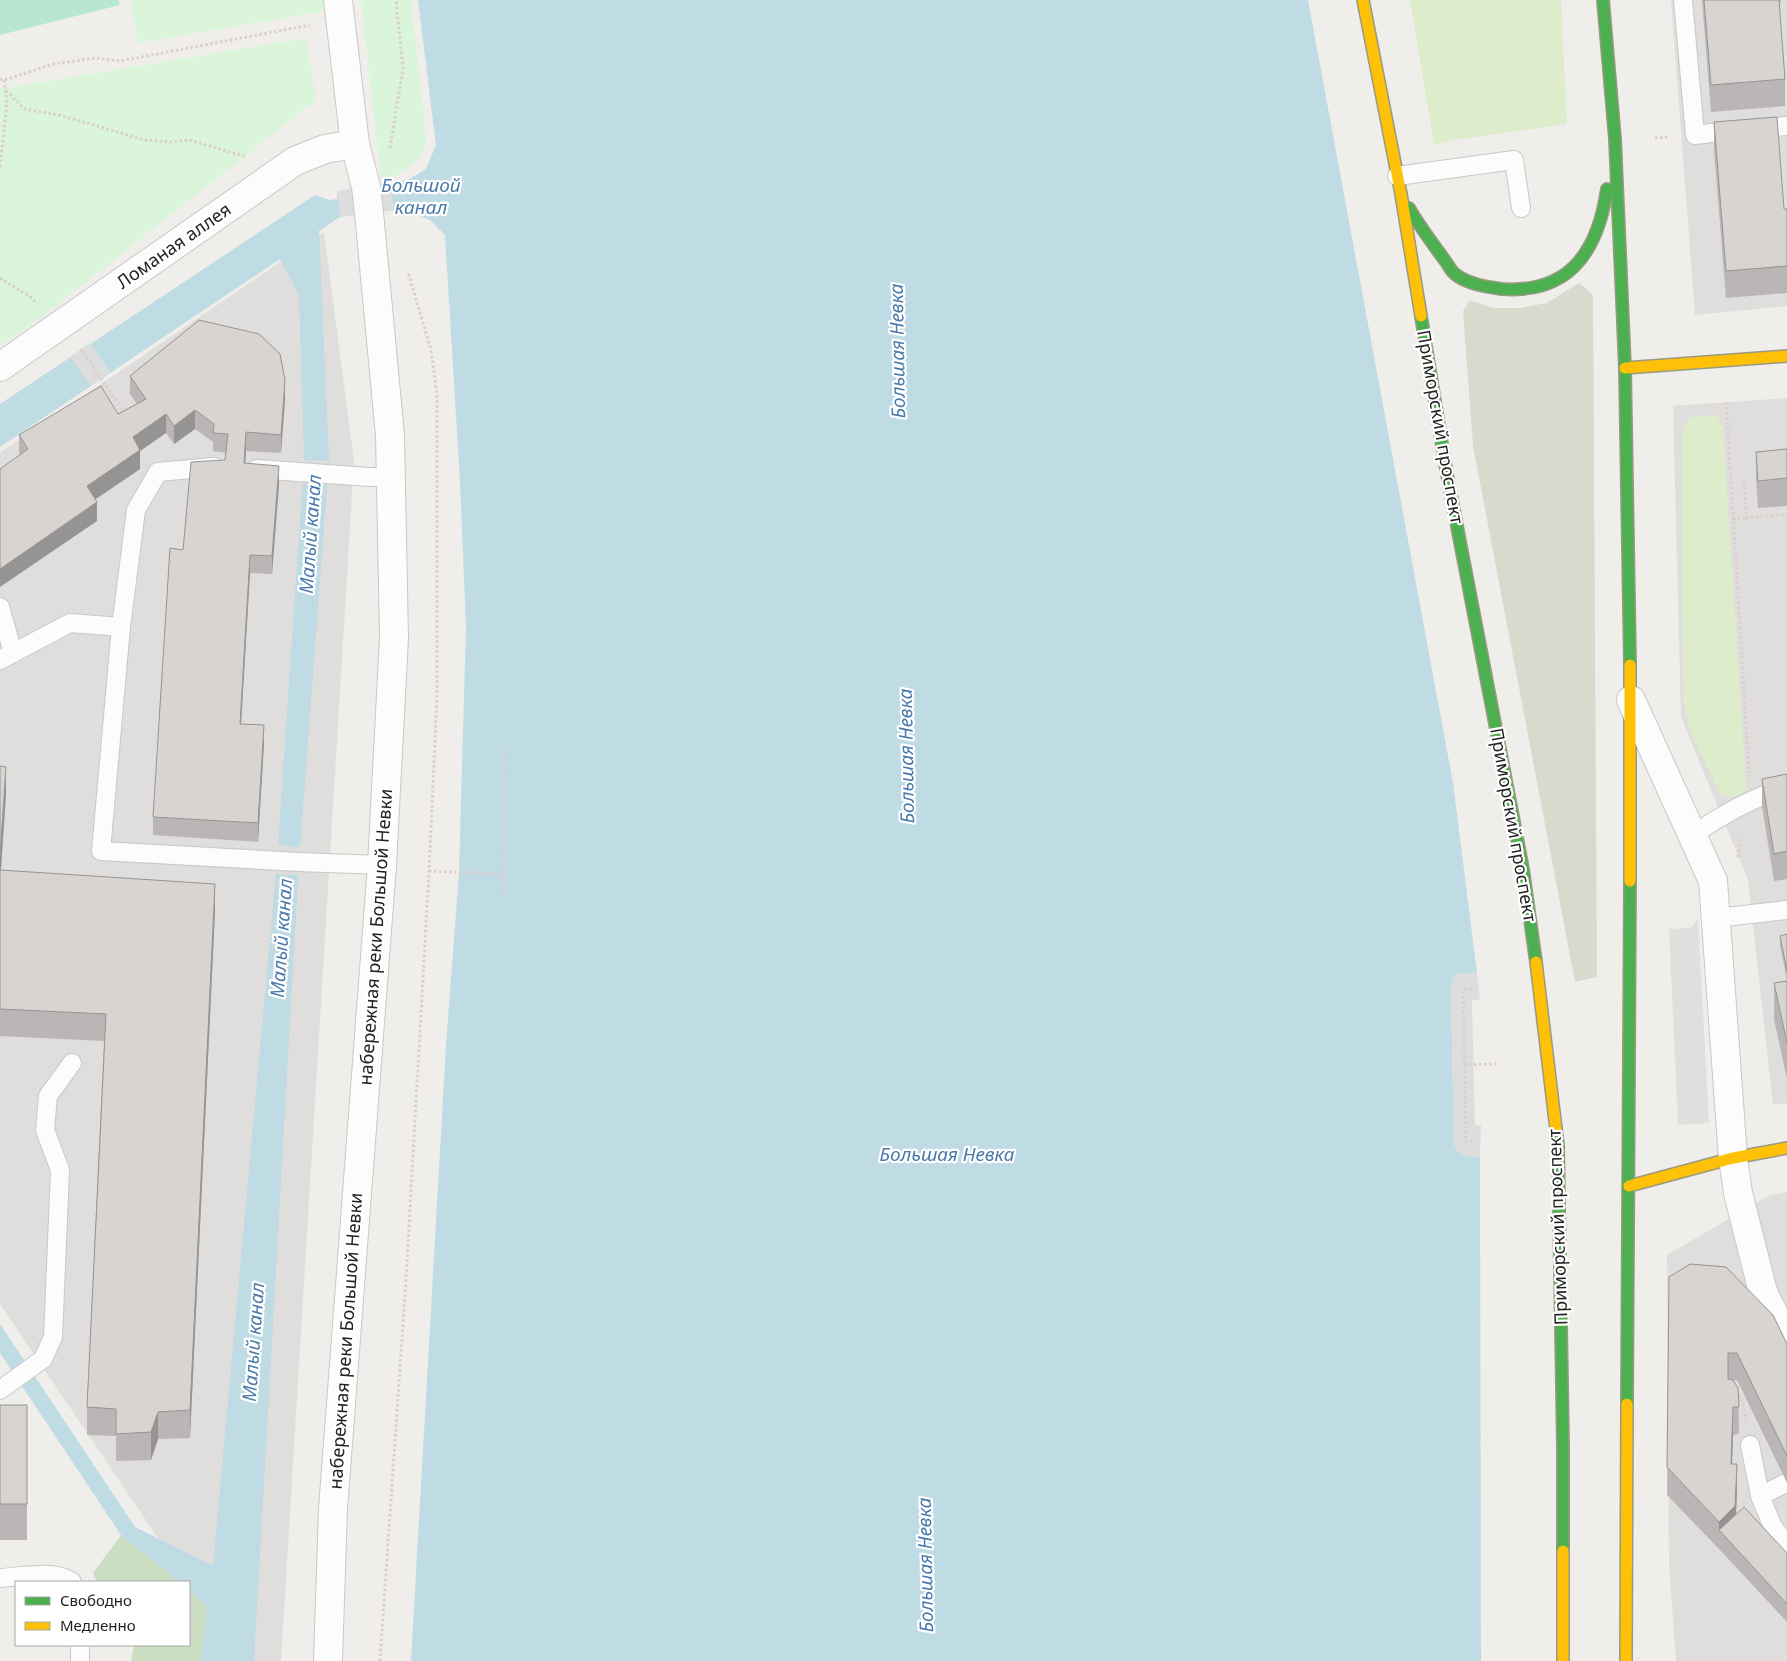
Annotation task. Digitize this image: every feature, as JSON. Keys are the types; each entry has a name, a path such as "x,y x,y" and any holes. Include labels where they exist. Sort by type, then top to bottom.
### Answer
{"main road":[{"name":"Приморский проспект","path":"1363,0 1401,194 1446,469 1523,869 1547,1048 1558,1145 1563,1446 1563,1661"},
{"path":"1603,0 1615,139 1625,368 1631,700 1626,1661"},
{"path":"1401,194 1429,242 1457,276 1489,288 1519,290 1568,274 1588,252 1604,216 1615,139"},
{"path":"1625,368 1787,356"},
{"path":"1628,1186 1733,1158 1787,1148"}],"street":[{"name":"набережная реки Большой Невки","path":"328,1661 333,1510 382,865 394,638 390,435 368,200 355,144 339,9"},
{"name":"Ломаная аллея","path":"0,367 295,161 325,149 355,144"},
{"path":"1631,700 1714,881 1733,1158 1738,1193 1763,1292 1787,1341"}],"lane":[{"path":"1683,0 1696,134 1787,126"},
{"path":"1397,176 1514,160 1521,208"},
{"path":"227,466 158,472 136,510 121,627 101,851 382,865"},
{"path":"245,468 391,477"},
{"path":"0,607 7,656 70,623 121,627"},
{"path":"1692,836 1716,818 1761,796 1787,787"},
{"path":"1716,918 1787,910"},
{"path":"6,1386 43,1359 53,1337 60,1170 45,1130 48,1096 72,1063"},
{"path":"1750,1445 1760,1496 1773,1527 1787,1545"},
{"path":"1760,1496 1786,1483"},
{"path":"0,1578 55,1574 70,1581"}],"path":[{"path":"389,156 403,68 396,0"},
{"path":"0,167 7,103 6,91 2,80 53,64 95,58 120,61 339,9"},
{"path":"6,91 25,109 59,115 145,140 170,142 189,140 254,159 289,166"},
{"path":"380,1661 406,1280 437,698 437,394 431,350 407,268"},
{"path":"0,278 29,296 61,324"},
{"path":"81,349 127,418"},
{"path":"1726,402 1750,777"},
{"path":"1744,482 1747,518"},
{"path":"1733,519 1787,514"},
{"path":"503,896 505,750"},
{"path":"429,871 503,874"},
{"path":"1472,989 1463,990 1464,1065 1466,1142 1475,1141"},
{"path":"1464,1065 1496,1064"},
{"path":"1736,1387 1742,1401 1750,1445"}],"shaded area":[{"path":"1671,0 1787,0 1787,306 1695,315"},
{"path":"324,232 354,461 281,1661 241,1661 190,1585 190,1581 187,1581 0,1304 0,453"},
{"path":"1579,283 1593,295 1597,977 1575,982 1473,446 1463,311 1470,300 1492,308 1519,308 1547,303"},
{"path":"1787,398 1787,1103 1773,1105 1748,880 1681,717 1673,406"},
{"path":"1698,919 1709,1123 1678,1125 1669,929 1691,928"},
{"path":"1787,1192 1787,1661 1676,1661 1669,1565 1667,1255 1770,1195"}],"green space":[{"path":"0,0 118,0 120,5 0,35"},
{"path":"130,0 324,0 326,11 138,43"},
{"path":"361,0 411,0 427,145 418,159 408,168 381,181"},
{"path":"1410,0 1561,0 1567,124 1454,140 1434,145"},
{"path":"306,38 316,100 29,327 0,344 0,89"},
{"path":"1717,415 1723,429 1746,788 1743,793 1730,798 1720,793 1689,730 1683,700 1682,429 1691,417"},
{"path":"121,1535 178,1581 97,1581 93,1573"},
{"path":"190,1591 208,1606 201,1661 131,1661 134,1646 190,1646"}],"water":[{"name":"Большая Невка","path":"418,0 1308,0 1453,783 1477,973 1459,974 1453,978 1451,987 1454,1144 1470,1157 1480,1157 1481,1661 411,1661 446,1045 459,873 466,626 460,481 445,235 430,220 411,213 394,210 340,217 319,231 329,461 299,862 254,1661 201,1661 207,1606 190,1591 190,1581 178,1581 121,1535 0,1353 0,1324 135,1527 213,1566 277,861 304,460 299,295 280,259 0,447 0,404 315,195 329,200 337,199 337,191 390,184 409,179 426,169 436,145"}],"pier":[{"path":"390,184 394,210 340,217 337,191"},
{"path":"90,343 110,372 91,386 70,357"},
{"path":"304,460 329,461 328,485 302,484"},
{"path":"278,845 300,847 298,875 276,874"},
{"path":"1477,973 1480,1000 1472,1000 1475,1125 1481,1125 1480,1157 1470,1157 1457,1151 1454,1144 1451,987 1453,978 1459,974"}],"building":[{"path":"1704,0 1779,0 1785,79 1711,85"},
{"path":"1777,117 1784,209 1787,209 1787,266 1726,271 1714,122"},
{"path":"199,320 259,334 280,354 285,380 281,435 246,432 244,463 279,466 272,556 250,555 240,724 264,725 258,823 153,817 170,548 183,550 191,462 225,460 228,434 213,433 214,424 195,410 174,426 166,414 133,437 140,450 87,486 97,502 0,569 0,469 28,449 19,435 101,386 118,414 146,399 130,376"},
{"path":"1787,449 1787,478 1758,481 1756,452"},
{"path":"0,766 6,767 0,856"},
{"path":"1787,774 1787,851 1774,854 1762,779"},
{"path":"0,870 215,884 190,1410 158,1412 151,1432 116,1434 116,1409 87,1407 106,1014 0,1009"},
{"path":"1787,934 1787,971 1780,936"},
{"path":"1787,981 1787,1043 1774,983"},
{"path":"1690,1264 1726,1267 1773,1315 1787,1344 1787,1456 1737,1353 1728,1353 1728,1379 1733,1380 1738,1388 1739,1407 1733,1407 1731,1464 1737,1464 1735,1506 1719,1522 1667,1467 1669,1277"},
{"path":"0,1405 27,1405 27,1504 0,1504"},
{"path":"1744,1507 1787,1553 1787,1604 1719,1530"}],"traffic: fast":[{"path":"1603,0 1615,139 1625,368 1630,665"},
{"path":"1409,208 1454,273 1471,283 1502,289 1526,289 1546,284 1563,276 1577,264 1588,249 1596,231 1603,211 1607,189"},
{"path":"1421,316 1446,469 1523,869 1536,962"},
{"path":"1627,1404 1630,881"},
{"path":"1556,1129 1558,1145 1563,1446 1563,1551"}],"traffic: slow":[{"path":"1363,0 1401,194 1421,316"},
{"path":"1625,368 1787,356"},
{"path":"1630,665 1630,881"},
{"path":"1536,962 1556,1129"},
{"path":"1629,1186 1733,1158 1787,1148"},
{"path":"1626,1661 1627,1404"},
{"path":"1563,1551 1563,1661"}],"water label":[{"name":"Большой канал","path":"421,196"},
{"name":"Малый канал","path":"310,534"},
{"name":"Малый канал","path":"281,938"},
{"name":"Малый канал","path":"253,1342"}]}
